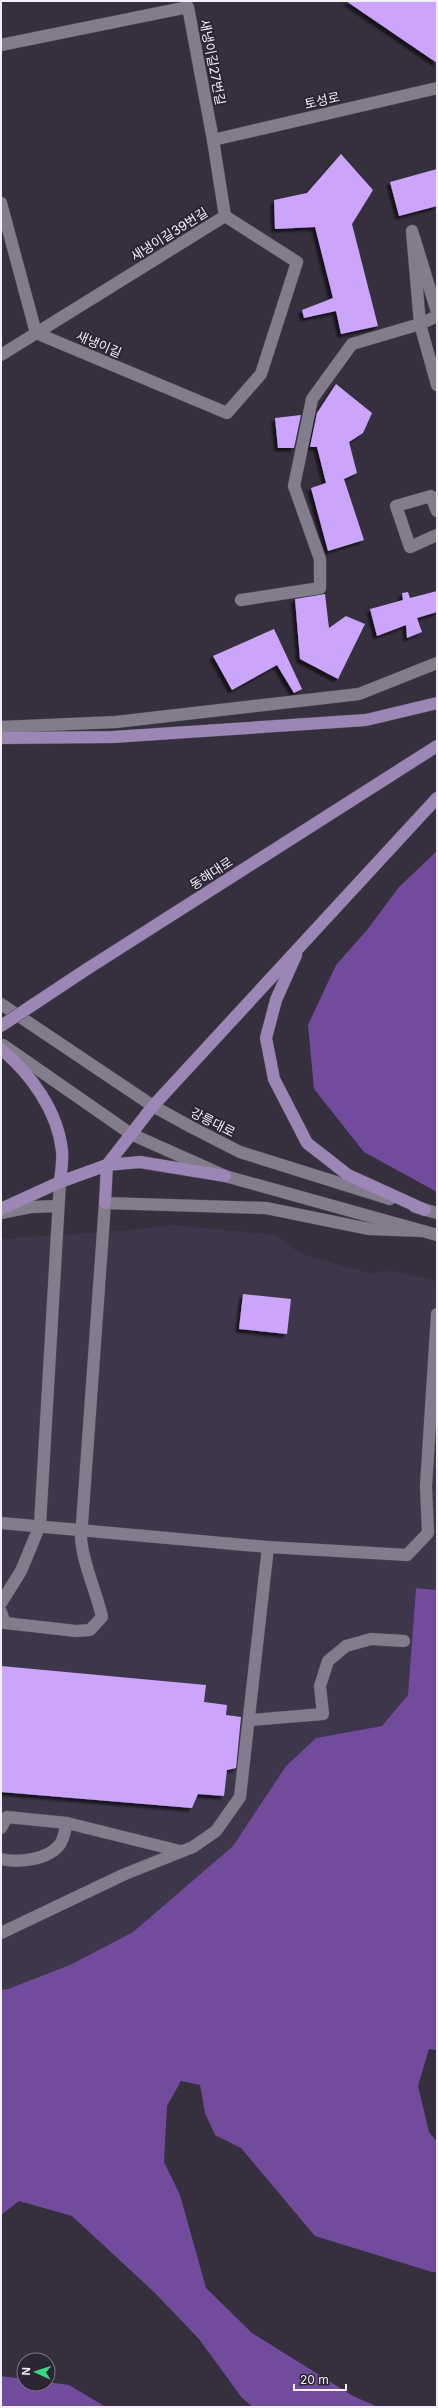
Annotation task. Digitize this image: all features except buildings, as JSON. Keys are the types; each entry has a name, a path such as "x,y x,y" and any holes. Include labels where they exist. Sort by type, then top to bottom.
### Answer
{"main road":[{"path":"1,738 113,737 366,720 437,703"},
{"name":"동해대로","path":"1,1026 87,969 437,746"},
{"path":"105,1203 107,1165 153,1106 437,798"},
{"path":"300,946 276,1000 266,1038 274,1079 307,1143 348,1175 431,1212"},
{"path":"1,1049 16,1062 45,1100 56,1125 62,1151 60,1182"},
{"path":"1,1209 60,1182 107,1165 140,1162 225,1176"}],"street":[{"name":"새냉이길27번길","path":"1,45 188,7 214,140 225,216"},
{"name":"토성로","path":"214,140 437,88"},
{"path":"1,203 36,333"},
{"name":"새냉이길39번길","path":"1,355 225,216 297,262 261,374"},
{"path":"437,312 412,232 420,324 437,385"},
{"path":"241,600 320,588 320,559 294,486 312,399 352,344 420,324 437,316"},
{"name":"새냉이길","path":"36,333 227,413 261,374"},
{"path":"437,511 431,496 396,506 410,547 437,535"},
{"path":"1,727 116,722 359,694 437,663"},
{"name":"강릉대로","path":"1,1004 153,1106 240,1152 431,1212"},
{"path":"1,1044 131,1134 225,1176 437,1235"},
{"path":"1,1603 21,1570 40,1525 60,1182"},
{"path":"1,1612 5,1623 18,1626 76,1631 90,1630 102,1617 97,1593 82,1553 81,1538 83,1530 105,1203 266,1208 369,1229 423,1231"},
{"path":"1,1213 31,1207 58,1206"},
{"path":"1,1523 40,1525 268,1548 407,1555 428,1534 426,1486 437,1314"},
{"path":"1,1933 180,1851 193,1847 216,1831 240,1797 250,1720 268,1548"},
{"path":"250,1720 323,1714 320,1686 328,1661 346,1646 371,1638 404,1641"},
{"path":"1,1828 7,1817 66,1823 180,1851"},
{"path":"1,1859 16,1862 40,1857 60,1844 66,1823"}],"shaded area":[{"path":"437,851 437,1192 364,1152 314,1089 308,1025 336,965 367,930 399,887"},
{"path":"172,1225 276,1235 301,1254 367,1273 392,1271 437,1281 437,1590 416,1588 408,1695 382,1726 316,1738 286,1766 233,1846 133,1932 70,1965 8,1990 1,1990 1,1239 132,1230"},
{"path":"416,1588 437,1590 437,2050 429,2049 418,2086 429,2132 437,2142 437,2272 432,2272 315,2236 241,2148 215,2135 205,2113 200,2085 181,2081 167,2106 164,2162 180,2195 206,2288 252,2333 353,2396 378,2407 253,2407 242,2398 199,2339 154,2292 72,2216 19,2201 1,2215 1,1990 8,1989 70,1965 133,1932 233,1846 286,1766 316,1738 382,1726 408,1695"},
{"path":"1,2376 16,2378 16,2392 56,2392 56,2383 69,2385 106,2407 1,2407"}]}
